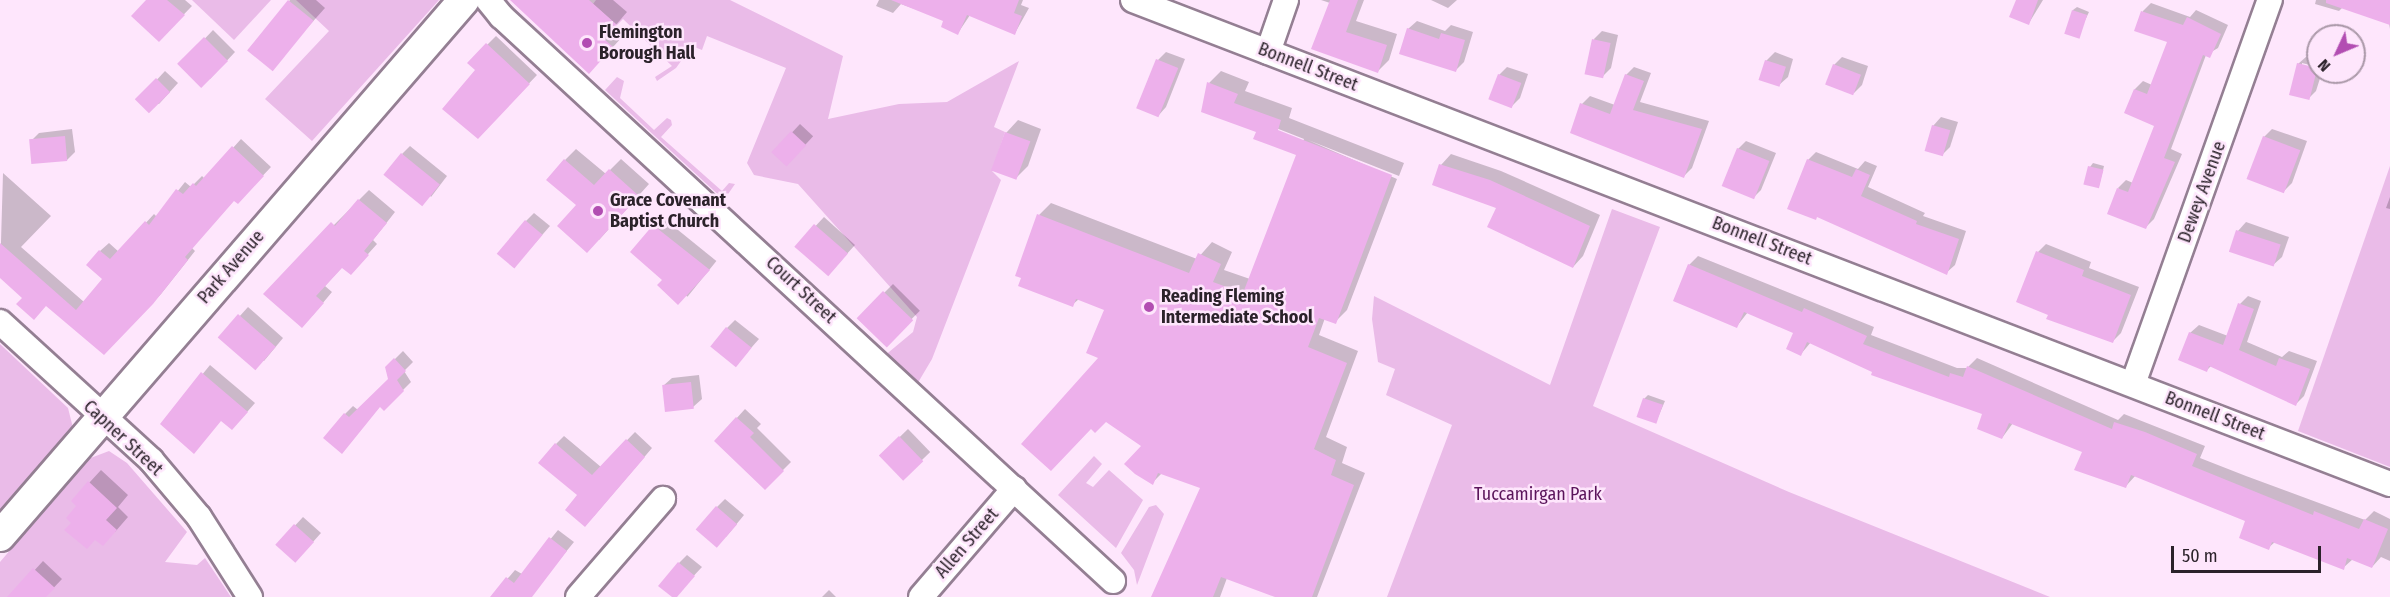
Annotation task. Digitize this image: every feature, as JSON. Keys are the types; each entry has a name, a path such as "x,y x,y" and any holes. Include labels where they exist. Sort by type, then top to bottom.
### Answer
{"street":[{"name":"Park Avenue","path":"0,536 464,0"},
{"name":"Court Street","path":"488,0 501,16 1113,581"},
{"name":"Bonnell Street","path":"1133,0 2390,484"},
{"path":"1268,52 1286,0"},
{"name":"Dewey Avenue","path":"2133,384 2270,0"},
{"name":"Capner Street","path":"0,322 101,417 151,460 199,517 250,597"},
{"name":"Allen Street","path":"921,597 1014,489"},
{"path":"578,597 663,499"}],"green space":[{"path":"192,0 271,0 234,40"},
{"path":"296,0 439,0 312,141 265,99 329,31"},
{"path":"596,0 730,0 843,56 828,119 899,104 947,102 1019,61 994,127 1005,132 992,171 1001,180 932,359 913,391 877,362 913,332 917,317 798,184 754,175 747,163 786,68 707,36 702,50 692,46 676,68 657,81 655,77 672,66 623,19 617,25 593,4"},
{"path":"617,77 624,81 620,98 654,130 667,118 671,120 672,125 661,137 722,191 729,183 735,184 724,200 605,90"},
{"path":"2390,166 2390,467 2298,431"},
{"name":"Tuccamirgan Park","path":"1612,209 1660,227 1593,406 1789,492 2050,597 1387,597 1452,425 1386,395 1395,369 1378,362 1372,319 1374,296 1550,385"},
{"path":"0,344 68,408 73,428 0,513"},
{"path":"109,451 127,463 187,532 165,562 197,565 205,558 231,597 0,597 0,562 88,459"},
{"path":"1094,456 1102,464 1086,483 1093,487 1109,470 1143,500 1116,548 1058,495"},
{"path":"1156,505 1164,514 1137,585 1134,570 1121,553 1149,507"}],"building":[{"path":"146,0 167,0 185,15 159,42 131,16"},
{"path":"288,0 314,21 273,71 247,51"},
{"path":"510,0 589,0 617,25 604,39 613,47 589,74"},
{"path":"891,0 1019,0 1014,13 1022,16 1015,35 967,15 958,35 941,27 943,21"},
{"path":"1330,0 1358,0 1346,32 1387,45 1378,73 1311,49"},
{"path":"2016,0 2038,0 2029,25 2009,17"},
{"path":"2326,0 2390,0 2390,25 2326,3"},
{"path":"2072,10 2087,15 2079,39 2064,34"},
{"path":"2141,11 2183,25 2187,17 2221,34 2210,58 2203,55 2164,158 2175,162 2146,229 2107,214 2117,188 2128,192 2154,126 2124,113 2134,89 2147,94 2167,42 2134,31"},
{"path":"1407,28 1439,39 1441,33 1465,40 1456,72 1399,54"},
{"path":"204,37 228,61 201,88 177,64"},
{"path":"1592,39 1611,43 1603,78 1585,74"},
{"path":"486,43 530,84 478,139 442,109 475,70 467,63"},
{"path":"1156,59 1178,68 1158,117 1136,108"},
{"path":"1765,60 1786,67 1779,87 1759,80"},
{"path":"2297,63 2306,65 2306,84 2313,84 2309,100 2289,95"},
{"path":"1833,64 1861,75 1853,95 1825,85"},
{"path":"1498,74 1521,83 1512,108 1488,99"},
{"path":"1625,74 1644,81 1633,110 1702,129 1684,178 1570,133 1580,103 1610,114"},
{"path":"156,78 170,92 149,113 135,99"},
{"name":"Reading Fleming Intermediate School","path":"1207,82 1238,94 1234,103 1281,120 1278,130 1392,175 1336,324 1319,318 1308,347 1347,363 1314,449 1336,460 1331,475 1354,485 1312,597 1275,597 1221,577 1213,597 1151,597 1200,488 1158,473 1153,485 1135,474 1124,464 1141,446 1106,422 1095,433 1091,429 1051,471 1021,444 1098,358 1086,353 1104,310 1076,299 1073,307 1018,286 1021,278 1015,276 1037,214 1189,273 1198,253 1221,264 1213,282 1243,293 1296,155 1253,139 1256,132 1201,112"},
{"path":"1932,125 1950,130 1943,156 1925,151"},
{"path":"791,131 806,145 787,167 771,152"},
{"path":"1005,132 1030,141 1016,180 991,171"},
{"path":"65,136 67,161 31,164 29,139"},
{"path":"2263,136 2300,150 2284,193 2247,179"},
{"path":"232,146 264,176 238,204 234,201 185,257 188,260 153,304 104,355 46,306 34,320 16,304 22,298 0,278 0,243 76,310 102,279 86,265 99,250 110,259 145,221 149,225 176,189 183,194 193,183 196,186"},
{"path":"1737,148 1769,161 1754,199 1722,186"},
{"path":"401,153 440,184 422,206 383,175"},
{"name":"Grace Covenant Baptist Church","path":"564,159 594,185 609,169 639,196 587,253 557,226 576,205 546,180"},
{"path":"1807,159 1852,177 1856,169 1870,175 1861,196 1917,221 1916,224 1959,239 1947,275 1817,217 1816,220 1787,209"},
{"path":"1439,164 1490,180 1590,226 1573,268 1487,227 1496,208 1432,185"},
{"path":"2088,166 2104,170 2099,188 2083,184"},
{"path":"358,199 387,223 364,251 369,255 351,275 342,268 316,296 324,303 302,328 263,294 331,222 335,226"},
{"path":"525,220 543,235 514,268 497,254"},
{"path":"814,224 848,254 828,276 794,247"},
{"path":"653,225 710,270 678,305 657,285 662,280 630,252"},
{"path":"2236,230 2281,245 2274,266 2229,252"},
{"path":"2036,251 2084,270 2082,276 2131,295 2113,343 2046,319 2048,315 2016,302"},
{"path":"1688,264 1802,312 1804,308 1867,336 1863,344 1949,377 1950,373 1963,377 1967,366 2112,429 2114,422 2145,432 2197,454 2192,466 2313,515 2314,511 2359,529 2364,519 2388,529 2372,568 2347,558 2344,570 2272,542 2269,550 2239,538 2245,521 2131,475 2126,488 2074,470 2082,452 2009,423 2002,439 1977,429 1982,414 1871,375 1872,372 1807,342 1801,356 1786,349 1793,333 1744,312 1737,328 1673,301"},
{"path":"883,291 913,320 887,348 857,318"},
{"path":"2238,303 2254,309 2239,350 2276,366 2279,358 2310,369 2296,406 2209,366 2207,372 2178,360 2189,332 2223,345"},
{"path":"238,314 276,347 255,370 218,337"},
{"path":"726,327 752,348 736,367 710,346"},
{"path":"394,358 406,371 397,380 404,391 384,411 380,407 342,454 323,438 344,413 349,417 388,379 385,367"},
{"path":"201,372 248,412 232,430 221,421 194,454 160,424"},
{"path":"691,382 694,409 665,412 662,385"},
{"path":"1643,398 1663,405 1656,424 1636,417"},
{"path":"736,417 754,433 750,437 784,471 765,490 714,441"},
{"path":"899,436 923,461 903,481 879,455"},
{"path":"626,439 645,457 585,527 565,510 577,495 538,463 555,443 592,475"},
{"path":"88,481 117,508 106,520 117,530 103,546 95,540 87,549 64,530 71,523 66,518 76,506 71,501"},
{"path":"716,506 737,524 717,548 696,529"},
{"path":"294,524 314,542 295,563 275,545"},
{"path":"549,537 567,551 532,597 490,597 506,577 514,583"},
{"path":"678,562 695,576 677,597 672,597 658,586"},
{"path":"33,568 55,588 46,597 7,597"}],"place":[{"name":"Flemington Borough Hall","path":"587,43"},
{"name":"Grace Covenant Baptist Church","path":"598,211"},
{"name":"Reading Fleming Intermediate School","path":"1149,307"}]}
